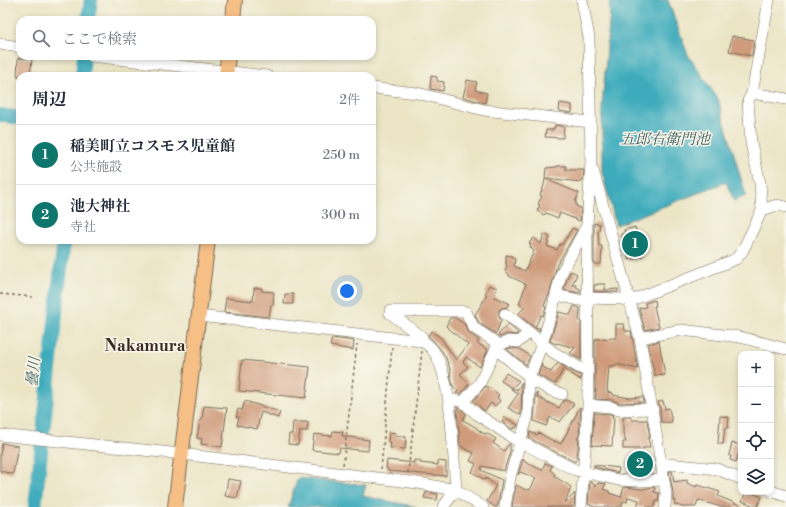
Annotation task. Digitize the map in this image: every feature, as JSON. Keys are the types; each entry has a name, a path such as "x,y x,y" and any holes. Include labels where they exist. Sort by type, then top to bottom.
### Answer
{"main road":[{"path":"233,16 235,0"},
{"path":"226,72 228,60"},
{"path":"175,507 208,244"}],"street":[{"path":"581,507 588,405 587,225 591,162 589,38 582,0"},
{"path":"556,295 588,300 630,300 736,259 743,250 762,210 760,183 752,143 748,101 752,94 769,0"},
{"path":"0,44 16,46"},
{"path":"123,60 211,72"},
{"path":"376,88 417,93 484,110 590,122"},
{"path":"752,94 786,99"},
{"path":"591,162 640,338 666,493 665,507"},
{"path":"762,210 777,205 786,207"},
{"path":"506,507 510,477 528,415 530,378 542,344 561,274 587,225"},
{"path":"423,342 422,337 390,313 390,311 466,312 474,328 498,347 530,378 550,390 562,394"},
{"path":"505,314 559,356 584,371 587,371"},
{"path":"199,316 393,338 423,342 429,345 437,356 450,402 456,490 443,507"},
{"path":"640,338 681,330 740,337 786,349"},
{"path":"462,402 480,383 498,347 508,341 518,342 529,333"},
{"path":"450,402 455,400 462,402 513,438 562,464 583,472 618,480 663,480"},
{"path":"588,405 611,407 618,410 652,409"},
{"path":"0,435 181,454 407,482 456,490 483,507"},
{"path":"660,463 717,469 738,478"},
{"path":"774,492 786,496"}],"path":[{"path":"0,294 34,297"},
{"path":"342,473 359,334"},
{"path":"380,478 393,338"},
{"path":"407,482 423,342"}],"water":[{"name":"五郎右衛門池","path":"609,0 668,0 688,55 718,99 746,196 734,201 726,182 616,225 602,172 602,108 610,11"},
{"path":"298,478 366,485 363,496 417,507 288,507"}],"building":[{"path":"732,36 754,40 752,56 729,51"},
{"path":"18,60 32,60 30,72 17,72"},
{"path":"431,76 437,77 437,81 444,82 443,91 430,89"},
{"path":"467,80 477,82 475,90 487,93 485,103 463,97"},
{"path":"560,103 572,105 572,113 559,111"},
{"path":"555,125 564,127 563,138 545,137 546,130 553,130"},
{"path":"566,166 566,170 584,170 583,180 581,180 581,182 545,178 546,168"},
{"path":"545,179 579,193 575,202 576,206 581,208 580,221 560,213 558,218 546,213 544,215 537,211 540,205 538,204 542,196 540,195"},
{"path":"594,223 600,224 598,231 599,246 602,246 601,264 594,264"},
{"path":"635,227 643,256 629,260 621,234 625,233 624,230"},
{"path":"572,228 577,230 557,265 550,292 544,306 546,307 543,316 541,315 535,327 540,328 539,331 518,314 525,307 519,304 526,284 509,276 509,274 505,271 507,266 506,255 512,256 515,259 514,266 525,271 534,251 530,247 531,245 529,243 534,238 541,244 544,234 550,237 547,246 557,250 560,244 562,245"},
{"path":"571,271 577,274 572,285 576,285 576,287 580,289 580,293 564,290"},
{"path":"605,284 605,290 618,289 618,292 594,291 594,285"},
{"path":"489,285 497,288 494,297 509,303 507,307 499,310 499,317 501,320 496,334 479,323 475,315 487,295 485,294"},
{"path":"254,288 262,288 262,291 274,292 273,305 271,305 269,317 224,312 226,298 253,301"},
{"path":"285,294 293,294 293,304 284,304"},
{"path":"655,300 656,306 654,306 659,327 645,330 639,308 646,307 645,303"},
{"path":"574,306 580,308 579,321 581,322 581,360 570,353 575,348 550,341 559,312 570,315"},
{"path":"450,318 456,318 464,324 470,334 479,340 477,343 488,350 480,367 466,357 463,362 468,367 460,374 469,384 461,394 456,393 458,391 453,386 451,372 446,358 428,335 432,331 441,338 456,360 468,345 446,326"},
{"path":"508,324 518,333 516,335 507,334 500,337 498,335"},
{"path":"616,324 624,324 625,331 631,331 638,369 616,364 616,366 609,366 607,392 613,393 613,395 630,398 643,397 644,402 619,403 612,400 595,399 595,339 616,338"},
{"path":"332,338 354,341 353,350 330,346"},
{"path":"659,341 665,375 655,376 648,344"},
{"path":"507,349 520,349 530,356 526,365"},
{"path":"242,360 310,367 306,398 239,391"},
{"path":"558,363 581,376 581,380 564,369 555,384 538,375 541,366 551,372"},
{"path":"506,373 519,381 512,388 501,381"},
{"path":"522,382 521,415 508,408 518,394 511,389 518,389"},
{"path":"486,386 491,388 499,395 497,397 500,401 495,406 491,403 485,411 473,401"},
{"path":"536,393 538,394 537,397 559,408 563,401 566,400 574,404 560,422 550,417 546,426 534,421"},
{"path":"245,401 280,412 278,418 261,412 257,429 237,425 239,417 236,417 238,409 242,410"},
{"path":"663,401 665,409 669,408 672,422 661,422 658,402"},
{"path":"204,406 227,408 222,447 201,444 202,439 197,438"},
{"path":"580,407 580,420 578,423 580,424 579,435 577,439 579,440 577,458 575,462 529,438 530,432 537,435 539,433 561,444"},
{"path":"457,408 460,408 466,414 463,420 484,434 486,433 496,439 493,443 504,451 510,444 510,451 504,471 482,466 481,470 502,480 497,507 487,501 496,486 486,478 485,480 472,472 476,464 470,461 474,453 460,446"},
{"path":"594,413 613,415 612,446 592,445"},
{"path":"720,416 729,417 728,428 725,428 723,444 718,444"},
{"path":"505,417 518,425 517,427 512,429 502,422"},
{"path":"623,417 631,417 631,420 647,420 650,447 640,449 623,449 623,442 626,442 623,433"},
{"path":"293,422 308,422 307,431 300,431 298,445 288,444 289,434 292,434"},
{"path":"333,431 343,432 342,436 369,440 368,451 340,448 339,453 312,450 314,434 332,436"},
{"path":"389,432 396,433 396,436 406,437 405,449 390,448 391,443 388,442"},
{"path":"2,443 18,446 13,474 0,471"},
{"path":"732,443 738,444 738,455 736,462 730,460 731,456 729,455"},
{"path":"523,459 525,462 542,470 545,463 552,466 550,470 555,474 554,476 571,487 565,503 575,493 574,507 512,507 516,485 526,490 530,490 536,478 520,472 518,475"},
{"path":"387,460 414,463 414,460 420,461 420,463 438,465 438,461 446,462 446,476 388,471 386,468"},
{"path":"594,465 619,468 618,473 594,467"},
{"path":"669,471 672,471 674,482 687,480 687,483 696,487 697,485 720,492 718,496 744,507 721,507 698,500 696,507 682,507 674,504 675,501 673,500"},
{"path":"228,479 241,481 237,498 225,496"},
{"path":"590,481 596,486 598,483 606,484 603,489 609,491 609,493 621,497 624,487 642,489 654,487 654,492 659,493 658,502 656,501 654,507 637,507 639,500 628,497 627,502 623,501 622,507 595,507 588,504"},
{"path":"426,492 438,494 437,500 424,498"},
{"path":"745,495 757,495 762,497 757,507 742,501"}],"waterway":[{"path":"89,16 91,0"},
{"path":"82,72 84,60"},
{"name":"曇川","path":"0,115 16,117"},
{"name":"曇川","path":"35,507 64,244"}],"place":[{"name":"稲美町立コスモス児童館","path":"635,244"},
{"name":"池大神社","path":"640,464"}],"district":[{"name":"Nakamura","path":"145,345"}]}
